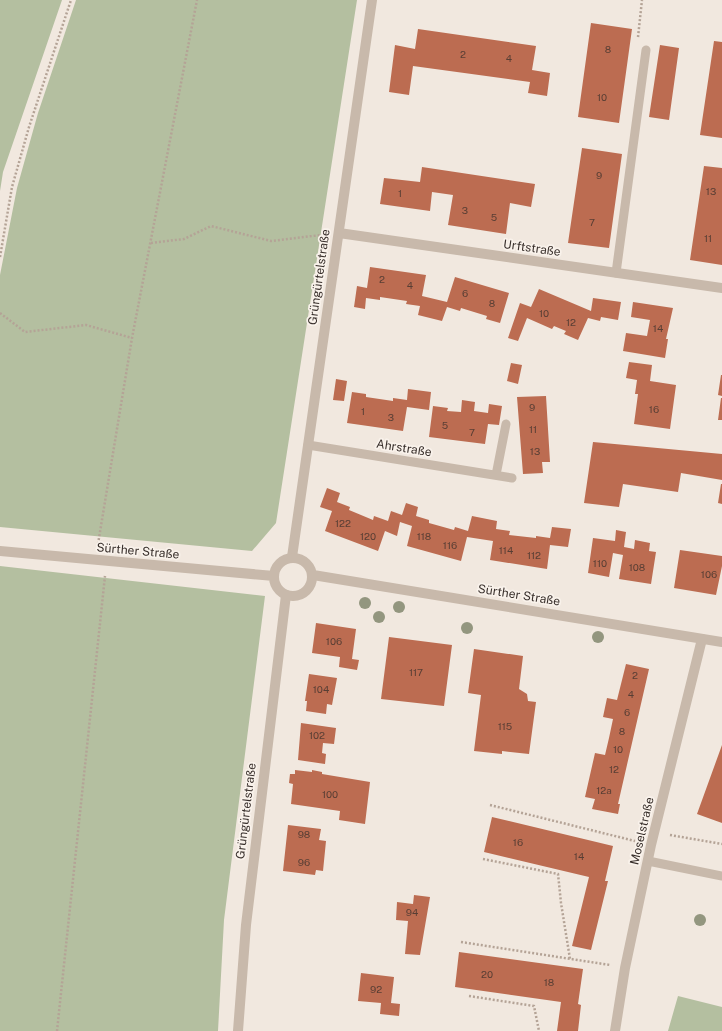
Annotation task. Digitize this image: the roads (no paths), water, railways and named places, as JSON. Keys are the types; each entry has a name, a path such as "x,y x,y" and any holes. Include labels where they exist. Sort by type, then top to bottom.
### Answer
{"street":[{"name":"Grüngürtelstraße","path":"292,557 372,0"},
{"name":"Urftstraße","path":"339,233 722,288"},
{"name":"Sürther Straße","path":"0,551 274,576"},
{"path":"292,557 302,559 309,566 312,575 311,585 305,592 296,596 286,595 275,584 274,576 279,563 292,557"},
{"name":"Sürther Straße","path":"312,575 722,642"},
{"name":"Grüngürtelstraße","path":"238,1031 246,925 286,595"},
{"name":"Moselstraße","path":"615,1031 625,968 651,845 702,639"}],"lane":[{"path":"616,273 646,50"},
{"path":"496,475 506,424"},
{"name":"Ahrstraße","path":"308,445 512,478"},
{"path":"648,861 722,876"}]}
